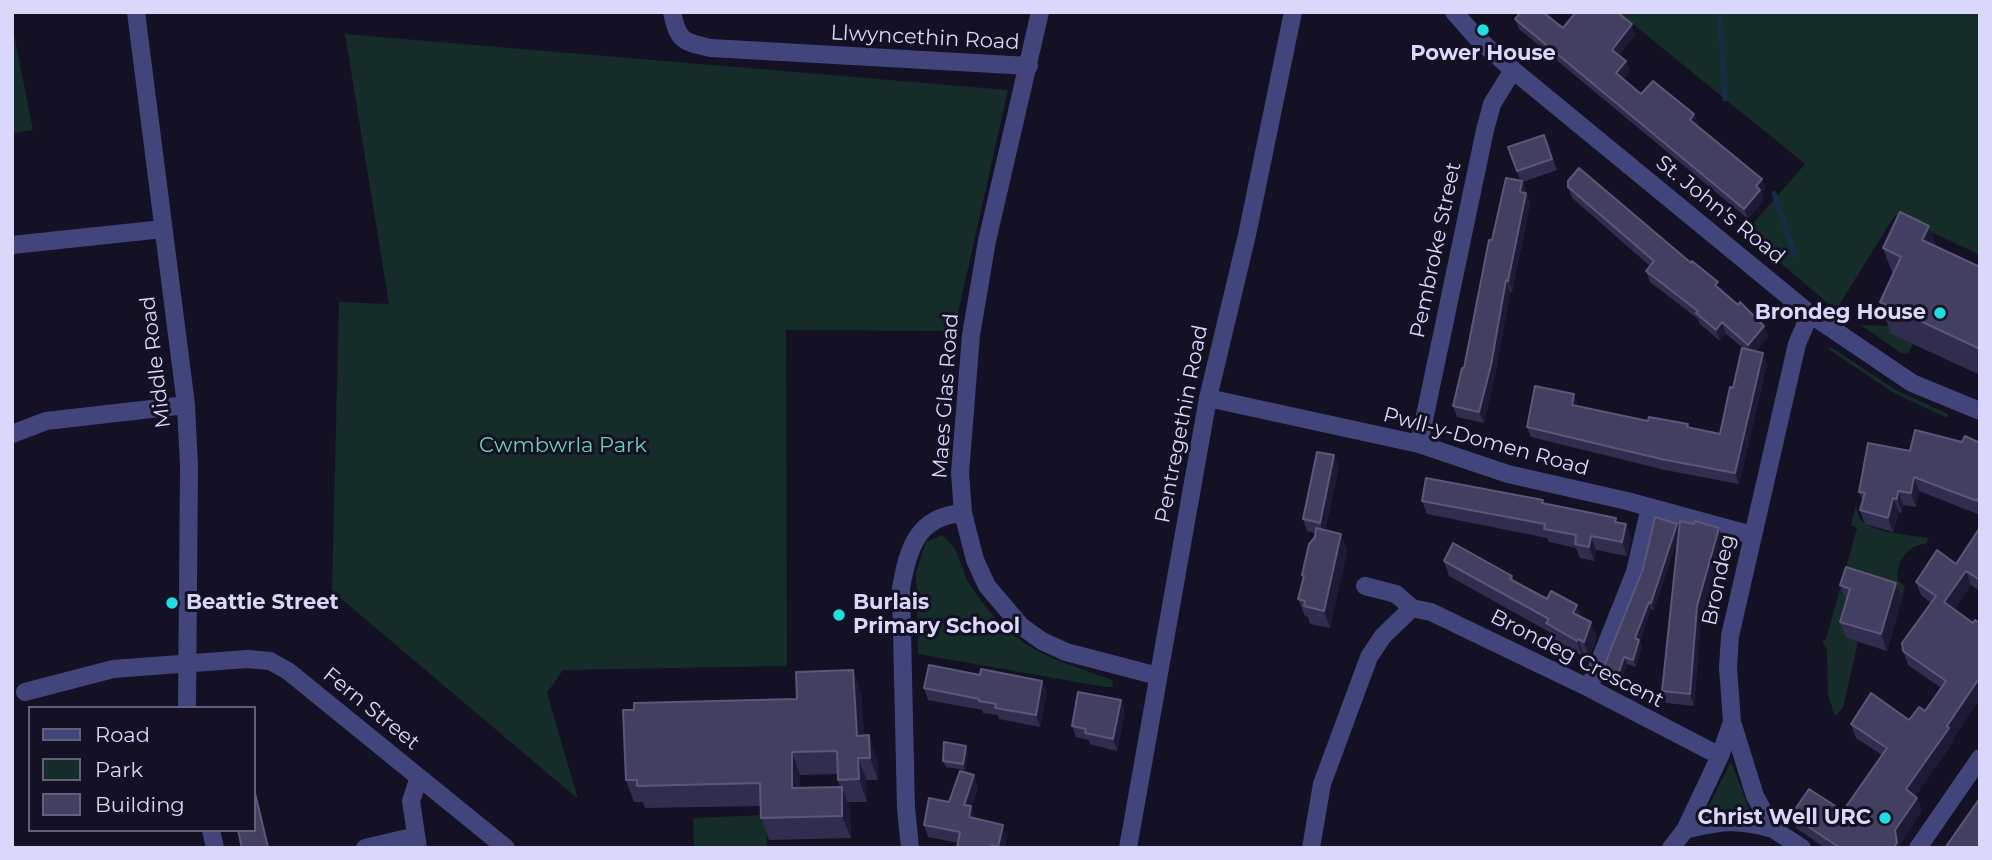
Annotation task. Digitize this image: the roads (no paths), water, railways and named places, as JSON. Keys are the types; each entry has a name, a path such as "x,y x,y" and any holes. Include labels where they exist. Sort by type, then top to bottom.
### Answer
{"street":[{"name":"Middle Road","path":"136,12 186,405 189,466 187,706"},
{"name":"Llwyncethin Road","path":"672,12 675,29 680,37 687,43 711,48 1029,66"},
{"name":"Maes Glas Road","path":"1041,12 987,241 971,335 960,473 963,513 975,560 987,586 1021,626 1042,641 1066,652 1158,676"},
{"name":"Pentregethin Road","path":"1128,848 1208,398 1247,235 1293,12"},
{"name":"St. John's Road","path":"1454,12 1476,37 1513,71 1810,313 1912,383 1980,411"},
{"name":"Pembroke Street","path":"1419,444 1485,130 1492,104 1513,71"},
{"path":"12,245 163,229"},
{"name":"Brondeg","path":"1671,848 1685,830 1720,756 1732,722 1728,667 1730,636 1797,344 1810,313"},
{"name":"Pwll-y-Domen Road","path":"1208,398 1419,444 1508,474 1650,507 1752,535"},
{"path":"12,434 46,421 186,405"},
{"path":"1589,688 1635,572 1650,507"},
{"path":"910,848 906,808 901,588 906,557 917,535 934,521 951,513 963,513"},
{"name":"Brondeg Crescent","path":"1366,586 1395,594 1412,608 1431,612 1589,688 1720,756"},
{"path":"1311,848 1322,784 1369,657 1383,636 1412,608"},
{"name":"Fern Street","path":"187,664 247,659 270,662 289,671 506,848"},
{"path":"25,692 113,669 187,664"},
{"path":"1732,722 1749,781 1773,829"},
{"path":"1918,848 1980,758"},
{"path":"365,848 417,842 411,802 419,777"},
{"path":"1685,830 1721,821 1745,822 1773,829 1802,848"}],"waterway":[{"path":"1720,12 1725,99"},
{"path":"1774,193 1795,256"}],"place":[{"name":"Power House","path":"1483,30"},
{"name":"Brondeg House","path":"1940,313"},
{"name":"Beattie Street","path":"172,603"},
{"name":"Burlais Primary School","path":"839,615"},
{"name":"Christ Well URC","path":"1885,818"}],"park label":[{"name":"Cwmbwrla Park","path":"563,446"}]}
